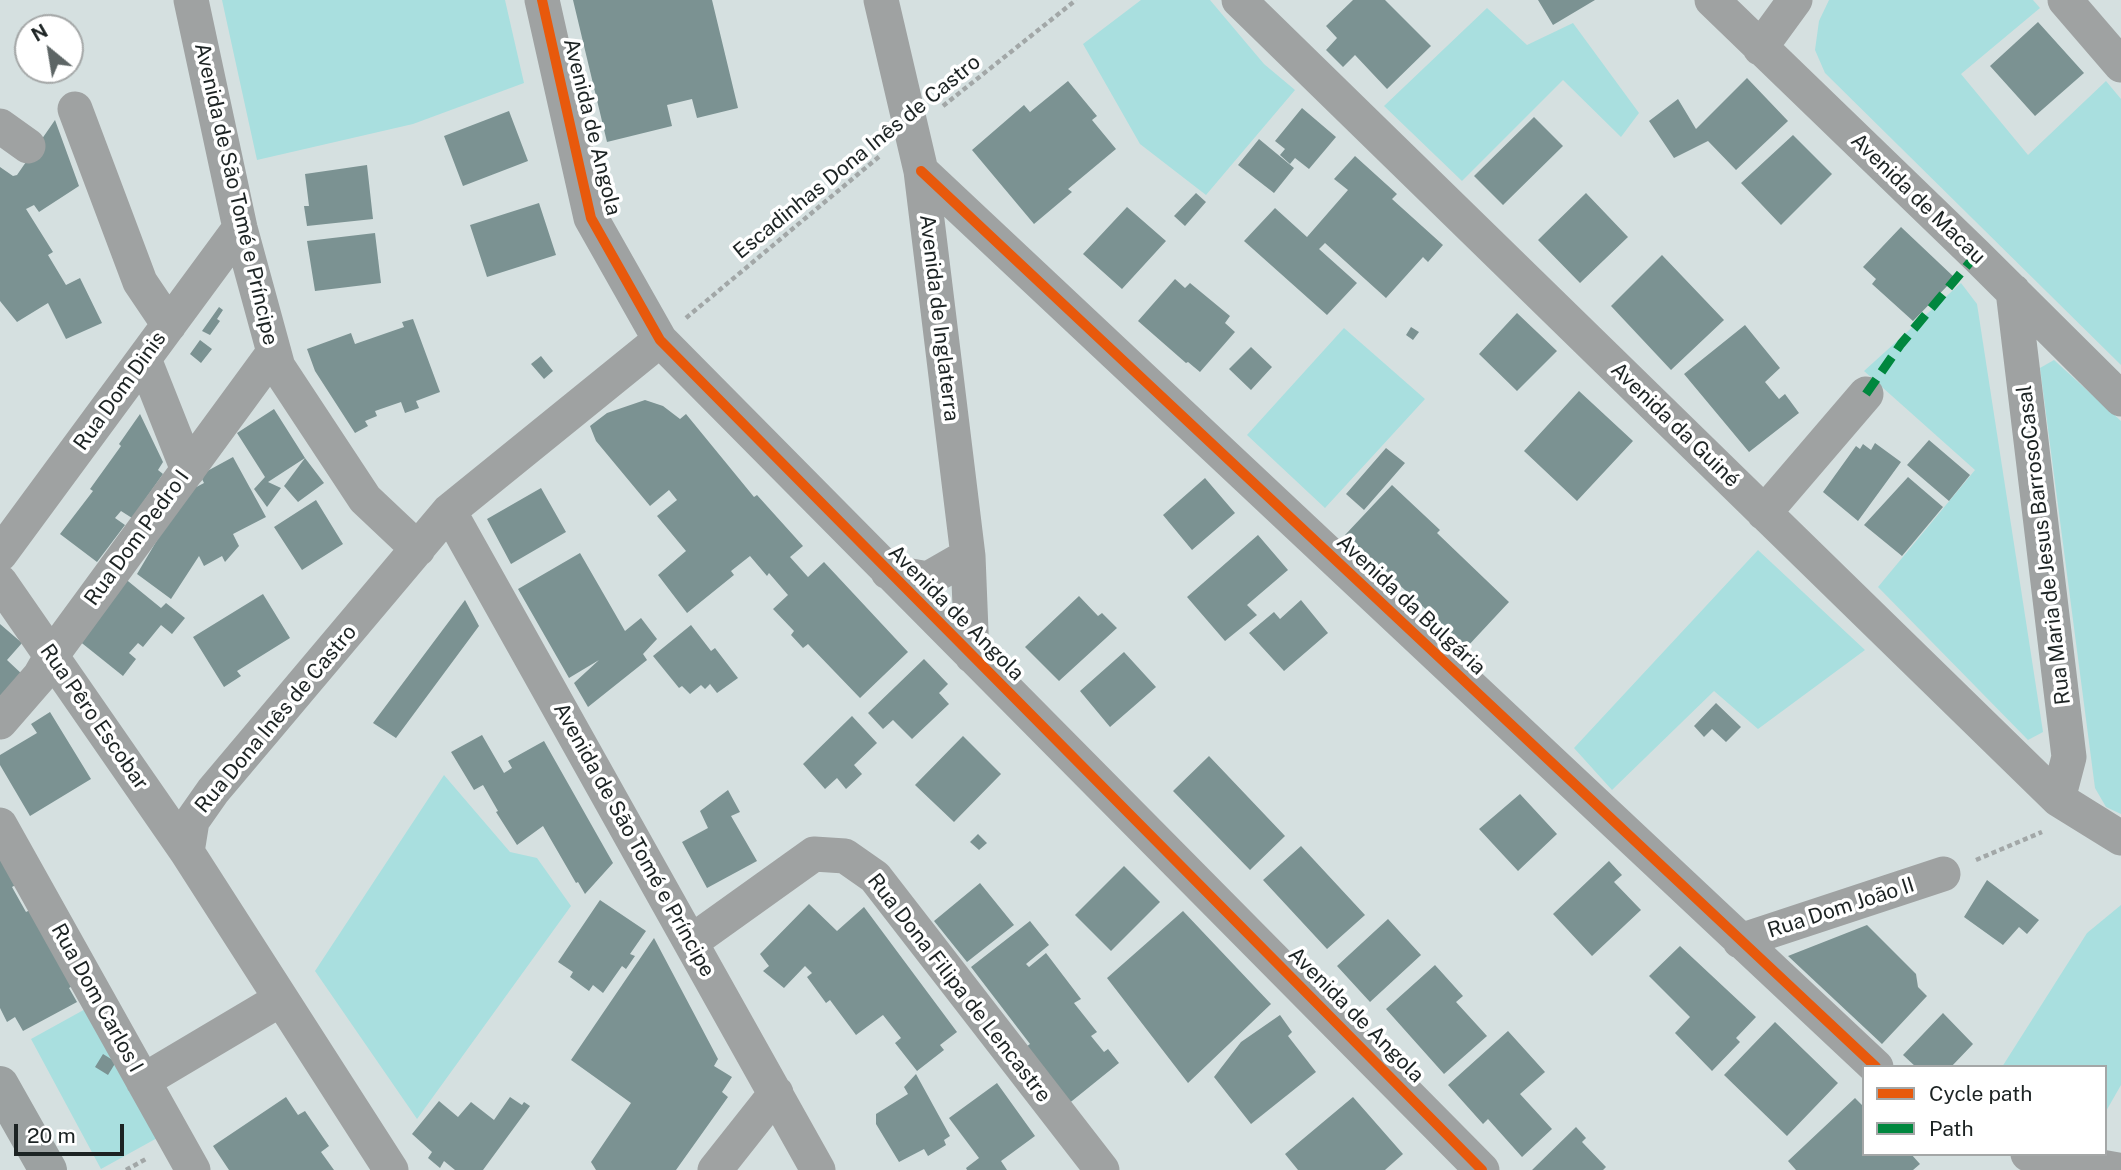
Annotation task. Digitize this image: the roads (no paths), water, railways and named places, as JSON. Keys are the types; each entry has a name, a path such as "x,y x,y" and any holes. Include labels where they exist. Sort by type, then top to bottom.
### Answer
{"main road":[{"path":"0,1084 48,1170"}],"street":[{"name":"Avenida de São Tomé e Príncipe","path":"191,0 240,228 278,367 365,499 418,549"},
{"name":"Avenida de Angola","path":"542,0 591,218 660,340 1482,1170"},
{"name":"Avenida de Inglaterra","path":"881,0 921,171 968,556 972,656"},
{"name":"Avenida da Guiné","path":"1239,0 1764,513 2071,806 2121,838"},
{"name":"Avenida de Macau","path":"1712,0 2121,399"},
{"path":"1760,48 1795,0"},
{"path":"2065,0 2121,65"},
{"path":"75,109 140,282 169,325"},
{"name":"Avenida da Bulgária","path":"921,171 1874,1065"},
{"name":"Rua Dom Dinis","path":"0,554 240,228"},
{"name":"Rua Maria de Jesus BarrosoCasal","path":"2013,291 2069,757 2071,806"},
{"name":"Rua Dona Inês de Castro","path":"187,852 192,821 213,791 449,511 660,340"},
{"name":"Rua Dom Pedro I","path":"0,722 40,676 274,352"},
{"path":"144,359 188,470"},
{"path":"1764,513 1866,394"},
{"name":"Avenida de São Tomé e Príncipe","path":"449,511 818,1170"},
{"path":"888,572 928,579 968,556"},
{"name":"Rua Pêro Escobar","path":"0,582 187,852"},
{"name":"Rua Dom Carlos I","path":"0,825 193,1170"},
{"path":"187,852 391,1170"},
{"name":"Rua Dona Filipa de Lencastre","path":"691,942 814,854 845,856 875,877 1102,1170"},
{"name":"Rua Dom João II","path":"1740,941 1943,874"},
{"path":"143,1081 281,999"},
{"path":"715,1170 776,1093"},
{"path":"2039,1156 2118,1170"}]}
